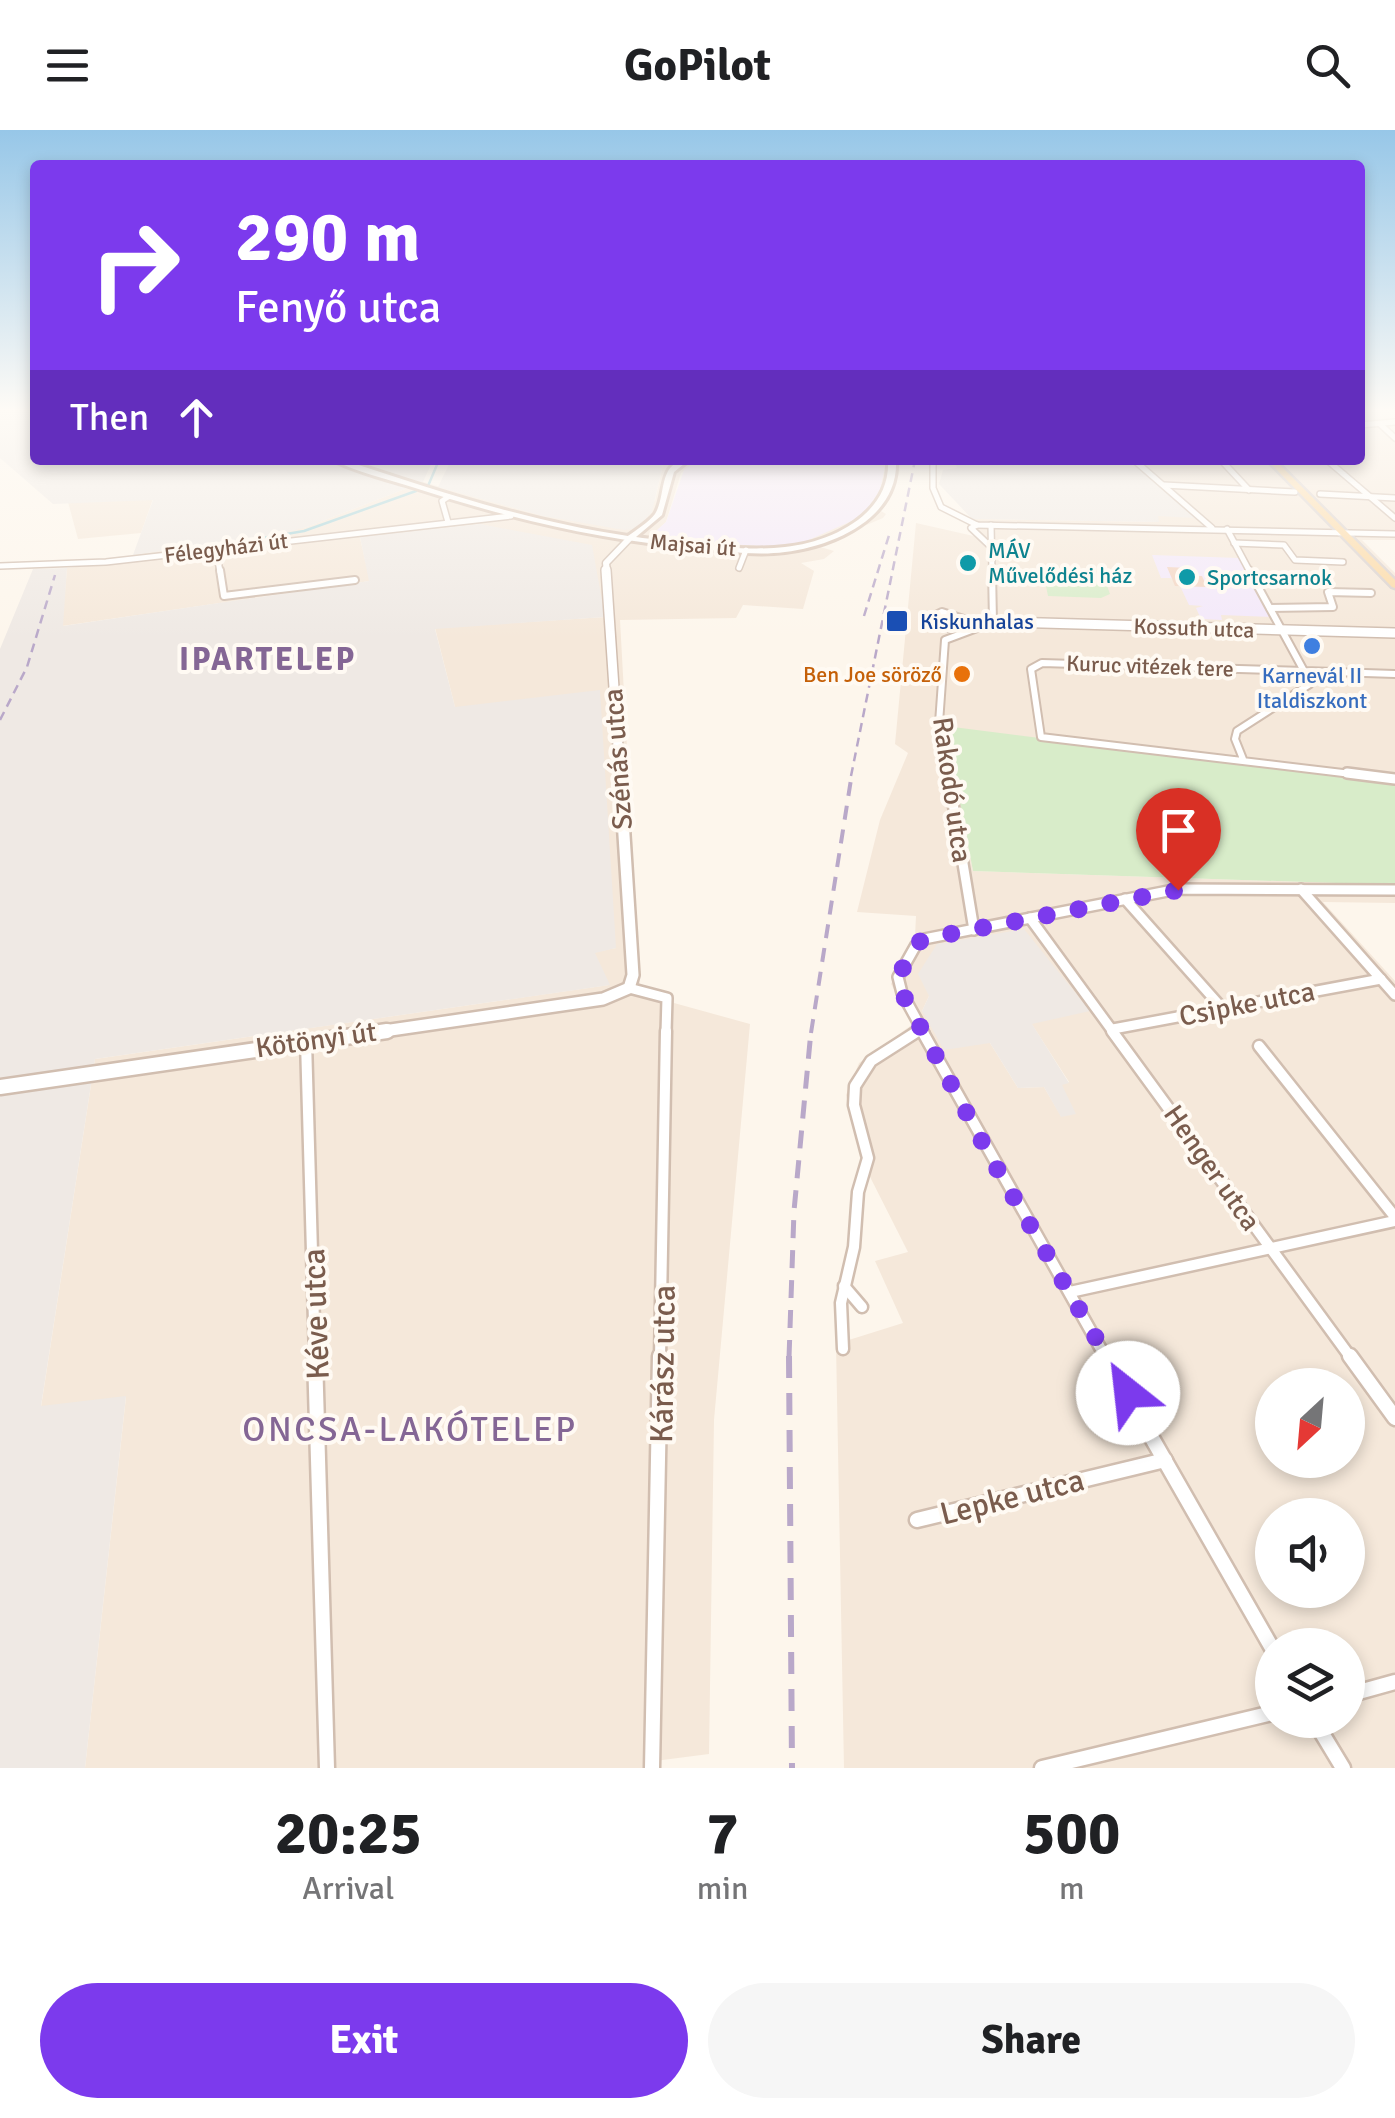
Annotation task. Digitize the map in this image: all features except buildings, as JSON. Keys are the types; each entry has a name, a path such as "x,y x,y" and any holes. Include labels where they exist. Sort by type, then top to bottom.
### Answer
{"main road":[{"name":"Majsai út","path":"416,486 511,516 608,536 746,550 805,546 858,525 872,514 887,486"},
{"path":"628,539 644,529 662,507 667,486"},
{"path":"1297,486 1395,585"},
{"path":"608,536 644,529"}],"street":[{"path":"933,486 941,507 976,525"},
{"path":"1166,486 1212,528"},
{"path":"1188,486 1295,492"},
{"path":"1246,486 1249,490"},
{"path":"1359,486 1395,518"},
{"path":"1320,494 1395,498"},
{"path":"448,497 442,501 448,522"},
{"name":"Félegyházi út","path":"0,566 97,563 511,516"},
{"path":"991,525 992,622"},
{"path":"990,547 970,528 1212,528 1395,534"},
{"path":"1227,529 1310,684 1236,731 1243,760"},
{"path":"1372,533 1378,545"},
{"name":"Szénás utca","path":"628,539 606,563 634,974 629,988"},
{"path":"1234,543 1284,544 1295,560 1344,562"},
{"path":"216,550 224,596 355,580"},
{"path":"739,568 746,550"},
{"path":"1270,608 1323,610 1333,607 1328,592 1371,593"},
{"path":"942,612 970,621 948,628 930,619 942,612"},
{"name":"Kossuth utca","path":"970,621 1395,633"},
{"name":"Rakodó utca","path":"974,930 939,713 945,640 992,622"},
{"name":"Kuruc vitézek tere","path":"1395,674 1042,662 1031,668 1041,737 1395,779"},
{"path":"1261,1628 992,1160 902,993 900,972 920,941 1125,899 1196,888 1395,890"},
{"path":"1302,890 1395,994"},
{"path":"1125,899 1222,1008"},
{"name":"Henger utca","path":"1030,918 1395,1418"},
{"name":"Csipke utca","path":"1113,1029 1381,979"},
{"name":"Kötönyi út","path":"0,1087 603,1000 629,988"},
{"name":"Kárász utca","path":"629,988 667,998 663,1373 652,1768"},
{"path":"843,1349 844,1286 854,1247 858,1192 868,1158 854,1104 855,1086 871,1061 922,1028"},
{"name":"Kéve utca","path":"306,1041 327,1768"},
{"path":"1070,1292 1271,1251 1395,1219 1259,1046"},
{"path":"844,1286 862,1308"},
{"name":"Lepke utca","path":"917,1520 1166,1460"},
{"path":"1365,1690 1395,1682"},
{"path":"1042,1768 1255,1717"},
{"path":"1325,1738 1343,1768"}],"shaded area":[{"path":"33,486 412,486 276,535 133,555 153,500 53,504"},
{"path":"412,486 439,486 529,512 655,501 658,486 677,486 666,522 649,538 811,486 893,486 881,511 886,514 883,518 817,546 834,551 824,559 801,563 814,571 803,609 743,605 736,618 620,620 640,986 673,995 674,1003 750,1024 714,1420 709,1754 647,1762 646,1768 85,1768 126,1397 41,1407 95,1059 609,985 594,952 616,948 455,707 435,628 605,617 519,533 480,524 360,538 370,581 62,626 67,568 131,561 133,555 307,527"},
{"path":"658,486 652,512 636,529 624,530 543,516 438,487"},
{"path":"678,486 881,486 863,516 802,543 776,547 647,539 666,522"},
{"path":"941,486 1160,486 1196,518 1158,516 1159,522 972,519"},
{"path":"1160,486 1395,486 1395,540 1362,540 1395,573 1395,783 945,727 973,871 1395,885 1395,903 1323,902 1395,981 1395,1768 844,1768 836,1344 903,1323 875,1261 908,1252 863,1163 846,1095 859,1063 913,1024 891,984 915,936 916,916 857,912 880,820 908,753 895,744 916,523 978,537 972,519 1158,522 1157,516 1189,512","holes":["929,996 1089,1010 1031,1023 1069,1082 1061,1084 1061,1116 1044,1087 1018,1088 990,1043 922,1011"]},
{"path":"153,499 141,533 78,539 68,502"},
{"path":"480,524 592,545 605,617 435,629 455,707 600,690 616,948 595,953 610,985 95,1059 41,1406 126,1396 85,1768 0,1768 0,649 33,569 67,568 63,626 369,581 360,537"},
{"path":"1152,555 1239,558 1272,617 1221,615 1222,620 1201,619 1196,608 1203,606 1189,605 1180,586 1171,578 1161,578"},
{"path":"1024,929 1090,1011 1032,1024 1069,1083 1062,1085 1076,1114 1061,1117 1044,1087 1018,1088 990,1043 944,1050 922,1011 929,996 918,974 937,944"}],"green space":[{"path":"1045,581 1106,583 1110,594 1101,598 1048,596"},
{"path":"945,726 1395,783 1395,885 973,871"}],"waterway":[{"path":"185,551 304,531 416,491"}],"railway":[{"path":"851,776 910,486"},
{"path":"864,616 890,532"},
{"path":"0,720 27,667 55,575"},
{"path":"811,1033 852,773"},
{"path":"789,1358 794,1211 811,1031"},
{"path":"789,1358 792,1768"}],"place":[{"name":"MÁV Művelődési ház","path":"968,563"},
{"name":"Sportcsarnok","path":"1187,577"},
{"name":"Kiskunhalas","path":"897,621"},
{"name":"Karnevál II Italdiszkont","path":"1312,646"},
{"name":"Ben Joe söröző","path":"962,674"}],"district":[{"name":"IPARTELEP","path":"268,659"},
{"name":"ONCSA-LAKÓTELEP","path":"410,1429"}],"route":[{"path":"1128,1393 992,1160 902,993 898,977 916,944 924,939 1178,890"}]}
